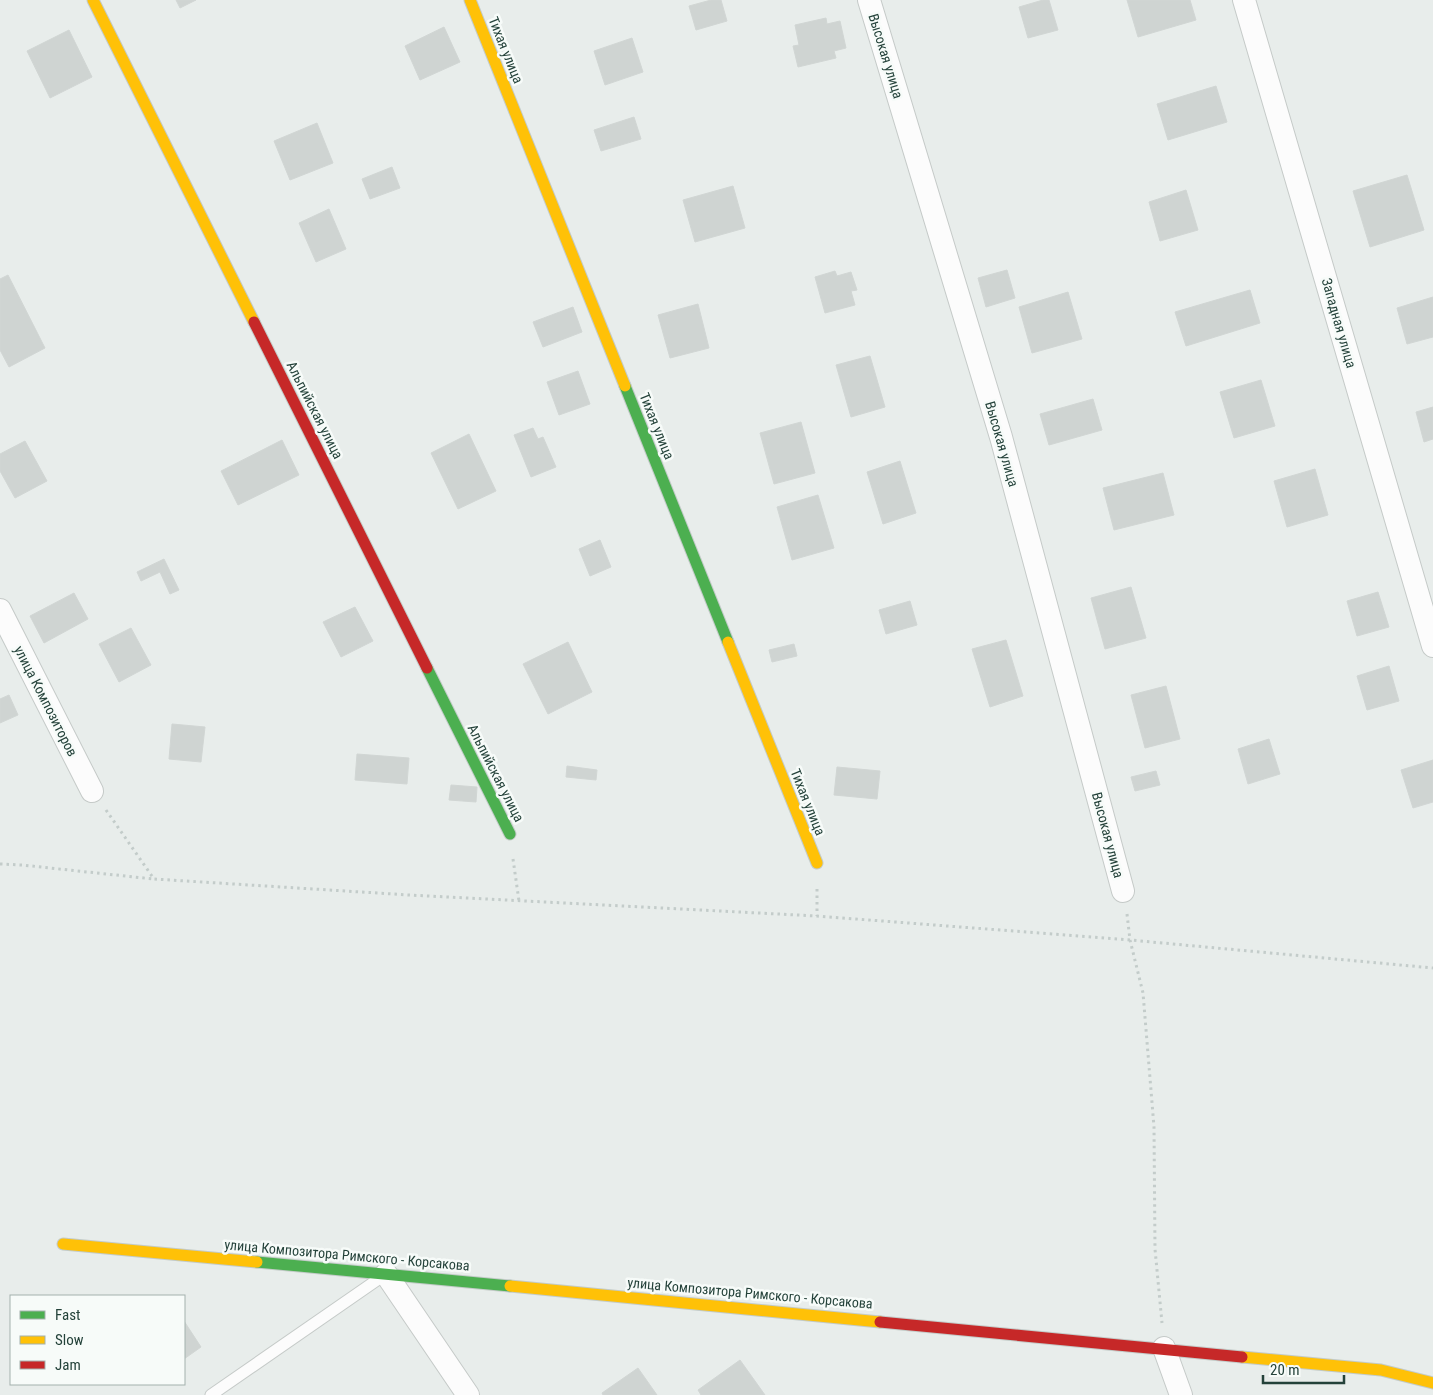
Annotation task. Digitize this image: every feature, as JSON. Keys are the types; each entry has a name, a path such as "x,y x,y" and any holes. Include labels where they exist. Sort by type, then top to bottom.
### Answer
{"street":[{"name":"Альпийская улица","path":"93,0 510,834"},
{"name":"Тихая улица","path":"470,0 817,863"},
{"name":"Высокая улица","path":"869,0 1001,437 1123,891"},
{"name":"Западная улица","path":"1244,0 1433,646"},
{"name":"улица Композиторов","path":"0,610 92,791"},
{"name":"улица Композитора Римского - Корсакова","path":"63,1244 1381,1370 1433,1383"},
{"path":"386,1274 468,1395"},
{"path":"1164,1348 1181,1395"}],"lane":[{"path":"211,1395 386,1274"}],"path":[{"path":"92,791 154,879"},
{"path":"510,834 519,901"},
{"path":"0,864 22,864 154,879 519,901 817,916 1130,940 1433,968"},
{"path":"1123,891 1130,940 1142,993 1153,1118 1155,1249 1164,1348"}],"building":[{"path":"176,0 196,0 180,8"},
{"path":"711,0 721,0 727,21 696,30 689,6"},
{"path":"1049,0 1058,30 1028,38 1019,7"},
{"path":"1127,0 1190,0 1196,20 1138,37"},
{"path":"826,18 827,24 840,21 846,48 834,51 836,58 798,67 793,46 799,45 795,25"},
{"path":"444,27 460,62 420,80 405,46"},
{"path":"69,30 92,77 50,98 27,51"},
{"path":"632,38 643,72 605,85 594,51"},
{"path":"1216,86 1227,122 1168,140 1157,104"},
{"path":"634,117 641,139 601,151 594,130"},
{"path":"317,123 333,163 290,180 274,141"},
{"path":"392,167 400,188 370,199 362,179"},
{"path":"1407,175 1424,230 1370,247 1353,191"},
{"path":"733,186 745,228 695,242 683,200"},
{"path":"1186,190 1198,230 1160,241 1149,202"},
{"path":"329,209 346,249 316,262 299,223"},
{"path":"1007,270 1015,298 986,307 978,278"},
{"path":"835,271 837,276 851,272 857,290 851,291 855,305 825,313 815,277"},
{"path":"8,275 45,348 9,367 0,350 0,279"},
{"path":"1250,290 1260,323 1186,346 1175,312"},
{"path":"1068,292 1082,339 1032,353 1019,307"},
{"path":"1433,297 1433,337 1407,344 1397,308"},
{"path":"698,304 709,348 670,358 658,315"},
{"path":"573,307 582,332 543,347 533,322"},
{"path":"870,356 885,407 851,417 836,365"},
{"path":"578,371 590,404 559,415 547,382"},
{"path":"1261,380 1275,426 1234,438 1220,392"},
{"path":"1093,399 1102,430 1049,445 1040,414"},
{"path":"1433,407 1433,439 1424,442 1416,412"},
{"path":"801,422 815,473 774,484 760,433"},
{"path":"533,428 538,439 543,437 556,467 531,477 514,435"},
{"path":"469,434 496,491 458,509 431,453"},
{"path":"282,440 299,475 238,505 221,471"},
{"path":"25,441 47,481 15,498 0,471 0,454"},
{"path":"900,461 916,513 883,524 867,472"},
{"path":"1315,469 1328,515 1287,527 1274,481"},
{"path":"1163,473 1174,515 1114,530 1103,488"},
{"path":"818,495 834,548 792,560 777,507"},
{"path":"600,540 611,567 590,576 579,549"},
{"path":"164,559 179,590 170,594 160,572 141,581 137,572"},
{"path":"1131,587 1146,638 1105,649 1091,598"},
{"path":"1378,592 1389,627 1357,636 1347,601"},
{"path":"74,593 88,619 44,643 30,616"},
{"path":"910,601 917,625 886,634 879,610"},
{"path":"355,607 373,641 341,657 323,622"},
{"path":"131,628 151,665 119,682 99,644"},
{"path":"1006,640 1023,696 990,707 972,649"},
{"path":"568,642 592,692 548,714 523,664"},
{"path":"794,644 797,656 772,662 769,650"},
{"path":"1389,666 1399,701 1367,710 1357,676"},
{"path":"1166,686 1180,739 1145,748 1131,695"},
{"path":"9,695 18,715 0,723 0,699"},
{"path":"172,724 205,727 201,762 169,759"},
{"path":"1269,739 1280,774 1248,784 1238,749"},
{"path":"357,754 409,758 407,784 355,780"},
{"path":"1433,760 1433,802 1413,808 1401,770"},
{"path":"567,766 597,770 596,780 566,777"},
{"path":"837,767 880,771 877,799 834,795"},
{"path":"1156,771 1160,785 1135,791 1131,777"},
{"path":"451,785 477,787 476,802 449,800"},
{"path":"185,1323 201,1347 185,1358"},
{"path":"740,1360 765,1395 701,1395 698,1390"},
{"path":"638,1368 657,1395 603,1395 602,1393"}],"traffic: fast":[{"path":"625,386 728,642"},
{"path":"427,668 510,834"},
{"path":"257,1262 510,1286"}],"traffic: slow":[{"path":"93,0 254,322"},
{"path":"470,0 625,386"},
{"path":"728,642 817,863"},
{"path":"63,1244 257,1262"},
{"path":"510,1286 880,1322"},
{"path":"1242,1357 1381,1370 1433,1383"}],"traffic: jam":[{"path":"254,322 427,668"},
{"path":"880,1322 1242,1357"}]}
